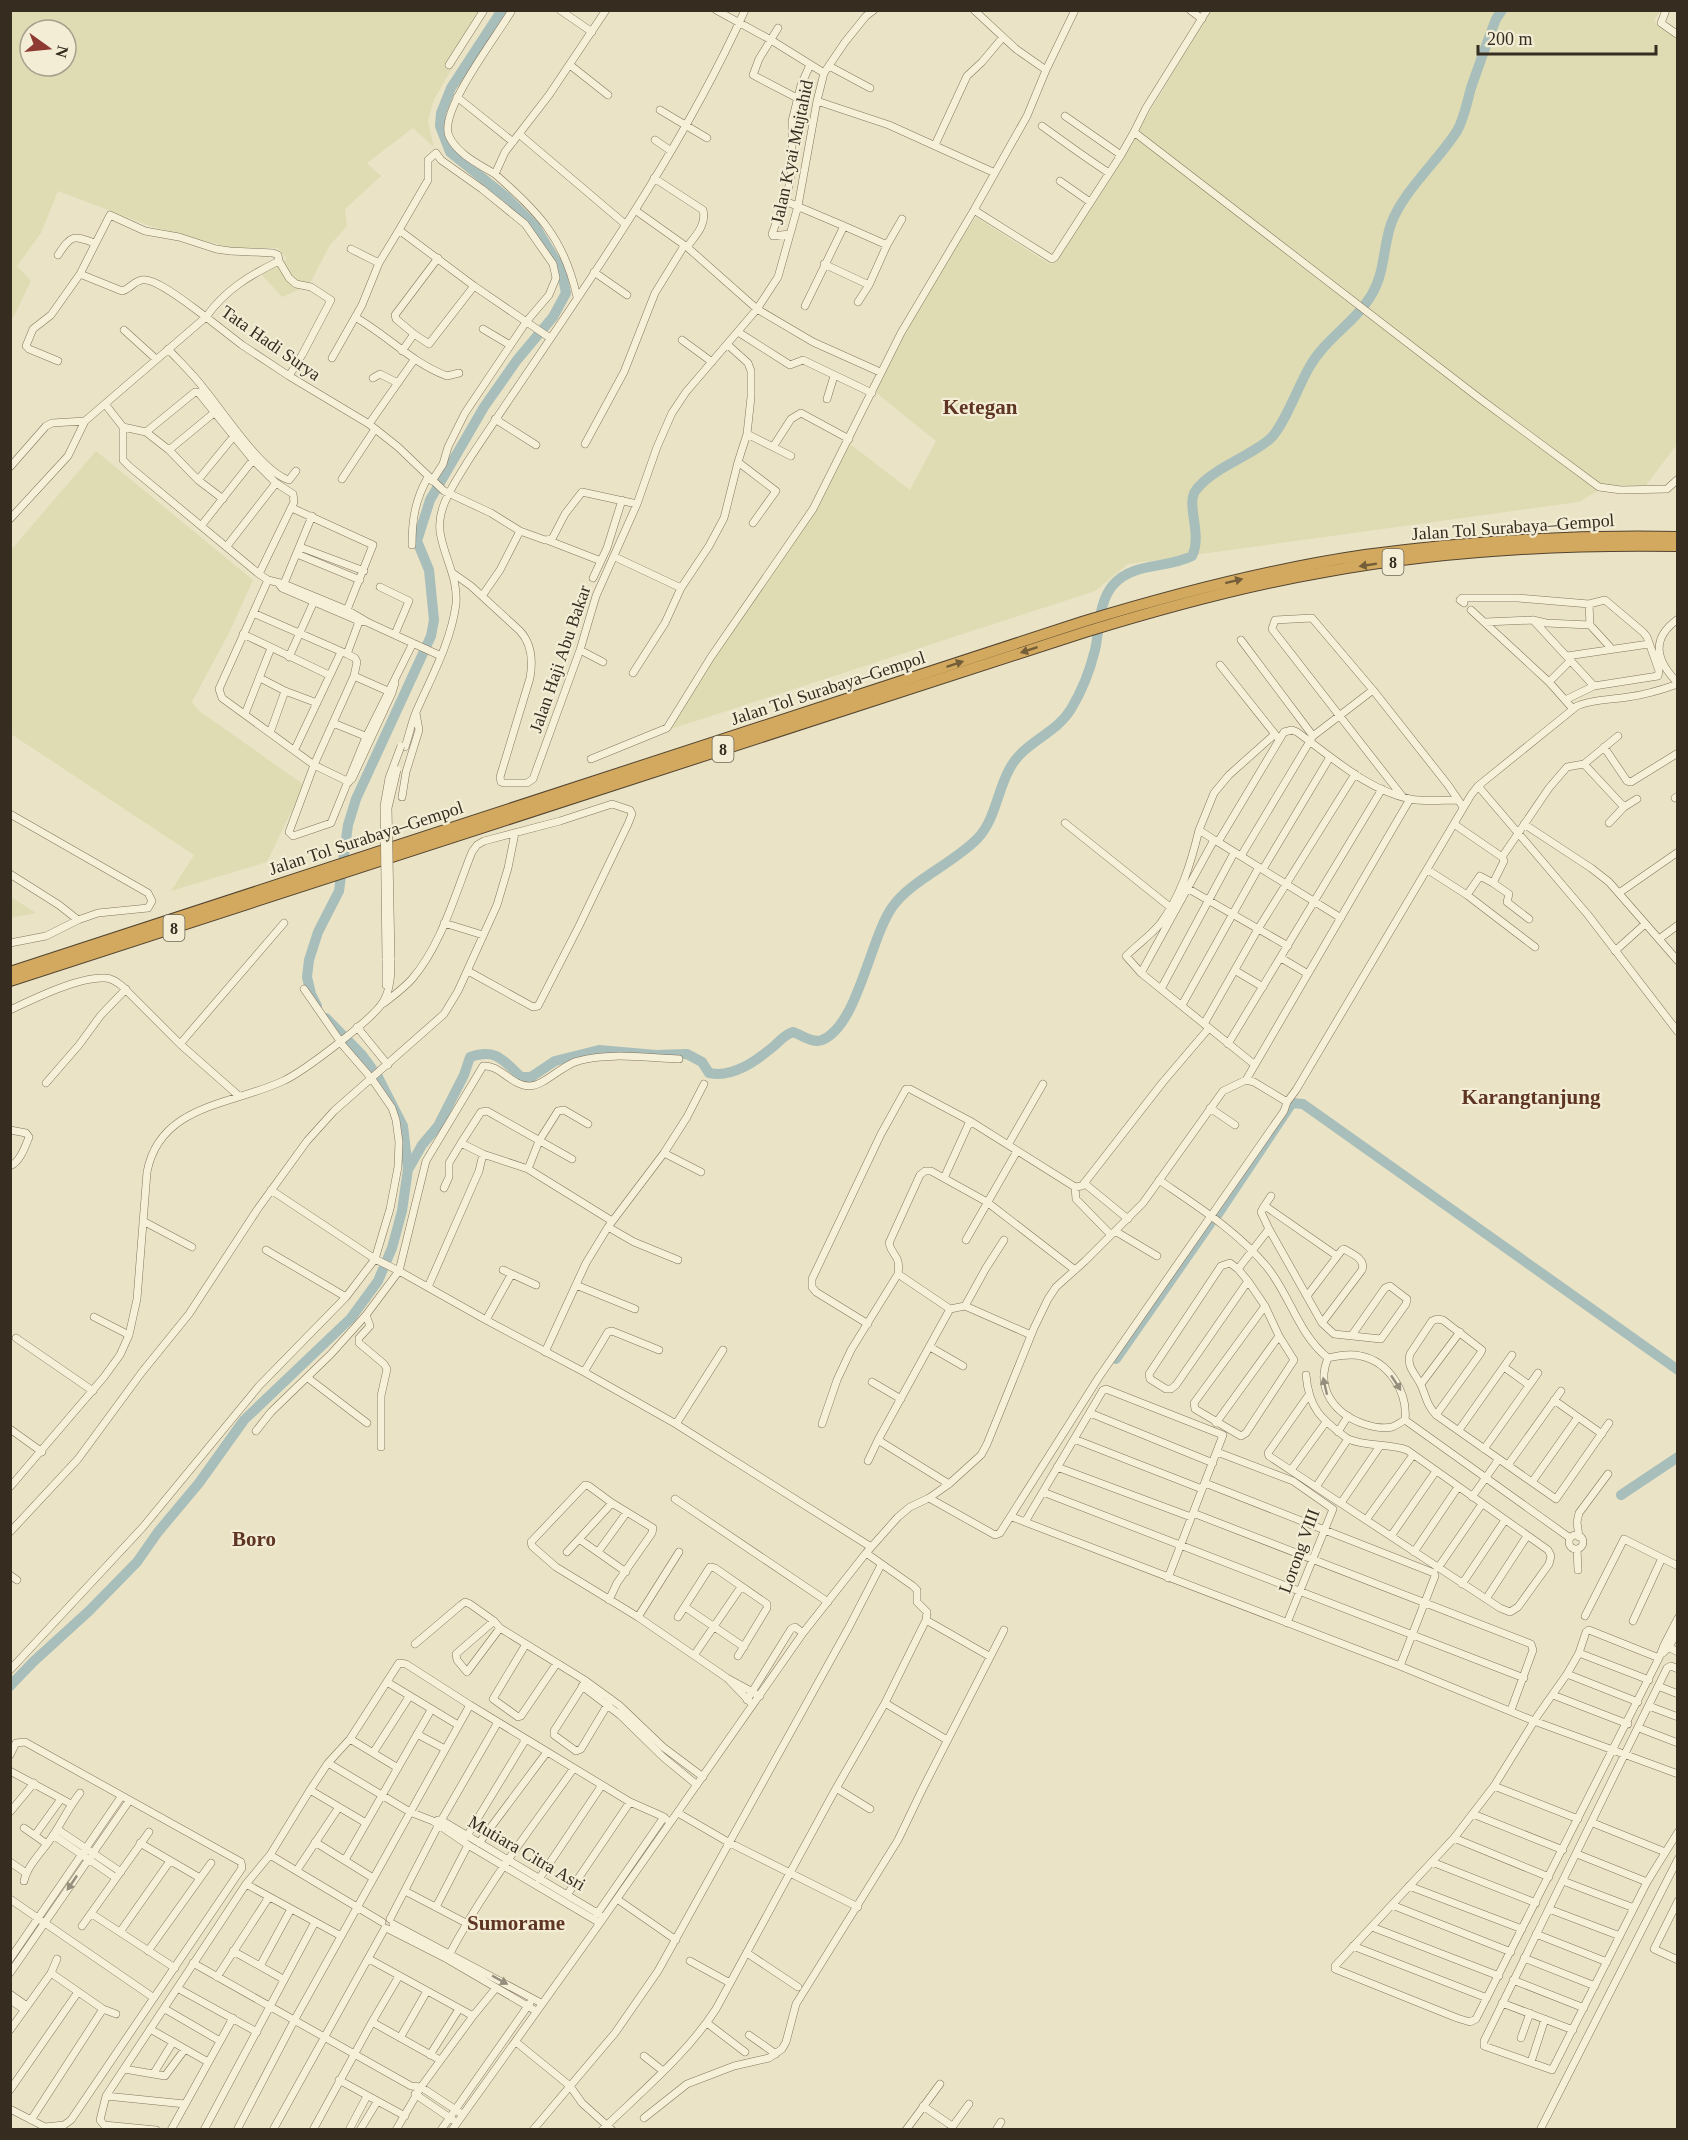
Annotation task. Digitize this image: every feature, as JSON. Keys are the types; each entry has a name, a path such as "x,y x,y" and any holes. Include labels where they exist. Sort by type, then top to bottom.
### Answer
{"highway":[{"name":"Jalan Tol Surabaya–Gempol","path":"10,981 361,862 1115,617 1237,580 1363,556 1540,538 1677,537"},
{"name":"Jalan Tol Surabaya–Gempol","path":"1115,617 1276,581 1390,562 1530,548 1616,545 1677,546"},
{"name":"Jalan Tol Surabaya–Gempol","path":"10,972 337,870"}],"street":[{"path":"449,65 484,10"},
{"path":"512,10 457,97 448,117 448,136 468,156 495,174 528,203 554,236 568,264 577,297"},
{"path":"560,10 592,32"},
{"path":"495,174 505,152 570,65 606,10"},
{"path":"716,10 819,69 870,88"},
{"path":"380,1007 390,982 388,808 392,784 403,746 439,655 455,606 454,574 440,530 447,492 548,337 635,210 687,125 725,55 745,10"},
{"name":"Jalan Kyai Mujtahid","path":"754,307 778,277 787,234 790,203 805,160 817,101 819,69 874,10"},
{"path":"974,10 1003,37 1046,70"},
{"path":"591,759 668,727 711,657 813,509 872,393 880,372 1027,116 1075,10"},
{"path":"1190,10 1202,19"},
{"path":"974,210 1052,259 1055,257 1121,155 1146,108 1207,10"},
{"path":"1666,10 1662,23 1677,35"},
{"path":"778,28 759,59 753,75 797,98"},
{"path":"935,145 967,76 1003,37"},
{"path":"570,65 608,95"},
{"path":"787,234 772,236 790,203 793,158 792,121 797,98 819,69"},
{"path":"457,97 513,142"},
{"path":"817,101 889,125 994,172"},
{"path":"660,110 707,138"},
{"path":"1065,116 1121,155"},
{"path":"1042,126 1060,138 1069,148 1109,173"},
{"path":"1134,132 1479,398 1599,487 1621,490 1667,489 1677,479"},
{"path":"519,134 625,224"},
{"path":"655,140 671,151"},
{"path":"332,358 362,305 379,263 428,180 428,160 436,153 441,160 482,189 525,225 553,264 556,274 553,287 525,322 465,413 442,464 415,506 412,545"},
{"path":"793,158 805,160"},
{"path":"585,444 624,372 655,293 701,227 704,216 703,210 654,178"},
{"path":"1059,181 1090,202"},
{"path":"790,203 887,245"},
{"path":"635,210 685,247 754,307 813,342 880,372"},
{"path":"58,361 29,350 26,343 33,328 51,315 80,274 108,217 112,215 145,231 179,237 216,249 270,252 279,259 289,278 296,284 311,287 331,300 289,376"},
{"path":"858,302 902,219"},
{"path":"805,306 844,226"},
{"path":"399,230 548,337"},
{"path":"58,255 72,238 79,237 94,243"},
{"path":"351,249 379,263"},
{"path":"438,258 395,315 396,320 429,344 474,286"},
{"path":"80,274 120,291 127,290 140,280 154,280 207,317 220,299 238,283 279,259"},
{"path":"824,264 869,285"},
{"path":"594,272 627,295"},
{"name":"Jalan Haji Abu Bakar","path":"454,574 482,596 525,637 531,654 530,678 500,773 503,783 524,784 533,779 580,650 596,596 615,557 630,502 672,413 708,359 728,345 754,307"},
{"name":"Tata Hadi Surya","path":"85,421 207,317 242,345 372,427 398,447 447,492 491,513 520,531 601,561"},
{"path":"355,317 377,330 414,360 447,376 459,373"},
{"path":"483,329 510,345"},
{"path":"124,330 156,359"},
{"path":"738,332 790,365 803,360 872,393"},
{"path":"402,351 414,334"},
{"path":"682,340 708,359"},
{"path":"633,673 665,623 681,588 709,546 724,518 747,434 752,397 751,371 748,363 728,345"},
{"path":"168,349 203,387 247,445 274,471 288,480 296,471"},
{"path":"342,479 414,360"},
{"path":"373,378 380,374 398,383"},
{"path":"827,399 834,376"},
{"path":"146,432 196,392 201,393 252,460 276,483 294,496 292,508 259,573"},
{"path":"105,404 123,428 123,460 268,580 346,612 439,655"},
{"path":"169,450 215,412"},
{"path":"773,447 790,419 801,412 849,439"},
{"path":"495,419 536,445"},
{"path":"10,467 49,424 85,421"},
{"path":"10,519 68,456 85,421"},
{"path":"123,428 146,432 169,450 198,480 223,499"},
{"path":"747,434 791,456"},
{"path":"198,480 234,436"},
{"path":"201,526 252,460"},
{"path":"738,462 776,490 753,523"},
{"path":"227,546 276,483"},
{"path":"547,540 552,539 565,514 580,493 585,492 630,502 614,529 593,578"},
{"path":"292,508 372,544 374,548 346,612"},
{"path":"282,585 312,516"},
{"path":"482,596 500,570 520,531"},
{"path":"298,550 360,580"},
{"path":"615,557 681,588"},
{"path":"322,560 364,571"},
{"path":"268,580 219,691 222,698 314,765 349,782"},
{"path":"380,587 409,601 395,634"},
{"path":"1464,603 1460,600 1462,598 1518,598 1589,604 1607,601 1643,632 1659,671 1658,676 1594,686 1564,700"},
{"path":"289,657 315,599"},
{"path":"1589,604 1590,625 1611,648"},
{"path":"1471,610 1549,682 1573,710"},
{"path":"253,613 355,658 357,662 354,676 314,765 289,832 290,836 330,824 413,643"},
{"path":"1402,796 1272,629 1275,620 1312,618 1373,690 1463,807"},
{"path":"295,749 329,675 344,653 360,619"},
{"path":"1018,1520 1099,1377 1284,1111 1287,1102 1428,870 1463,807 1478,786 1573,710 1590,701 1631,697 1658,691 1677,683 1663,662 1659,645 1666,628 1677,619"},
{"path":"1485,622 1533,620 1546,623 1590,625"},
{"path":"1533,620 1594,686"},
{"path":"243,634 329,675"},
{"path":"1241,640 1312,739 1330,757 1382,789 1410,799 1457,800"},
{"path":"1549,682 1569,658 1611,648 1649,644"},
{"path":"245,714 271,648"},
{"path":"580,650 603,662"},
{"path":"1220,665 1280,741"},
{"path":"354,676 390,692"},
{"path":"260,678 285,691 317,703"},
{"path":"1161,989 1237,854 1312,739 1373,690"},
{"path":"270,733 285,691"},
{"path":"402,797 406,772 419,730 414,717"},
{"path":"333,723 368,738"},
{"path":"1255,1065 1141,973 1126,956 1160,923 1216,841 1284,732 1292,730 1312,739"},
{"path":"1141,973 1184,888 1199,830 1214,793 1228,775 1275,734"},
{"path":"1502,857 1567,767 1584,764 1618,736"},
{"path":"1604,747 1627,781 1630,782 1677,753"},
{"path":"1182,1005 1233,914 1330,757"},
{"path":"1584,764 1624,807"},
{"path":"868,1324 816,1292 812,1284 881,1134 906,1089 970,1121 1079,1188 1207,1026 1258,929 1355,774"},
{"path":"1478,786 1588,915 1677,1032"},
{"path":"1228,1044 1382,789"},
{"path":"452,2130 516,2042 599,1917 668,1820 678,1813 756,1694 828,1602 898,1517 910,1507 929,1498 949,1484 981,1455 1048,1299 1056,1287 1128,1219 1223,1091 1246,1080 1410,799"},
{"path":"1609,823 1624,807 1637,799"},
{"path":"10,1487 93,1391 120,1355 129,1335 137,1299 149,1161 163,1136 184,1118 293,1076 357,1027 415,975 444,923 475,847 484,841 612,804 632,812 592,899 538,1006 533,1007 468,971"},
{"path":"10,814 148,893 152,899 152,905 148,908 98,913 46,936 10,943"},
{"path":"1065,823 1170,907"},
{"path":"1454,824 1502,857 1504,861 1493,883"},
{"path":"1524,824 1591,868 1619,893 1677,961"},
{"path":"1199,830 1341,918"},
{"path":"10,1532 78,1459 141,1372 189,1314 289,1163 320,1126 444,1014 468,971 478,934 500,895 515,833"},
{"path":"1619,893 1677,852"},
{"path":"1428,870 1467,895 1535,948"},
{"path":"10,874 59,904 78,920"},
{"path":"1467,895 1480,876 1509,894 1507,902 1529,919"},
{"path":"1184,888 1210,900 1288,946"},
{"path":"180,1044 284,923"},
{"path":"444,923 478,934"},
{"path":"1615,951 1645,924"},
{"path":"1659,939 1677,925"},
{"path":"1281,958 1308,974"},
{"path":"1236,971 1263,987"},
{"path":"10,1010 80,982 109,978 126,990 180,1044 239,1096"},
{"path":"10,1670 143,1527 259,1386 346,1297 376,1260 396,1180 399,1142 392,1108 373,1078 340,1040 304,989"},
{"path":"46,1083 101,1015 126,990"},
{"path":"357,1027 387,1066"},
{"path":"256,1431 271,1412 308,1378 366,1315 398,1270 426,1161 483,1066 491,1067 528,1086 535,1085 580,1060 606,1057 680,1059"},
{"path":"1246,1080 1254,1082 1287,1102"},
{"path":"545,1352 586,1263 610,1224 664,1153 687,1118 704,1084"},
{"path":"1008,1145 1042,1084"},
{"path":"1210,1108 1235,1125"},
{"path":"444,1188 449,1177 449,1163 484,1110 572,1159"},
{"path":"528,1169 539,1141 559,1110 564,1110 588,1124"},
{"path":"944,1178 970,1121"},
{"path":"10,1130 26,1133 29,1137 18,1160 10,1166"},
{"path":"461,1143 483,1154 528,1169 634,1242 678,1260"},
{"path":"966,1240 1017,1151"},
{"path":"664,1153 701,1173"},
{"path":"428,1287 478,1171 483,1154"},
{"path":"822,1424 837,1380 852,1350 898,1274 898,1259 888,1245 911,1193 920,1175 925,1171 931,1171 987,1202 1075,1270"},
{"path":"1159,1180 1234,1233 1253,1252 1275,1279 1311,1342 1328,1358"},
{"path":"1084,1183 1128,1219"},
{"path":"1075,1187 1076,1199 1113,1233 1157,1256"},
{"path":"271,1190 376,1260 676,1424 869,1550 881,1565 917,1590 917,1602 927,1612 926,1620 885,1703 707,2023 663,2071 607,2128 582,2103 570,2086 516,2042"},
{"path":"1271,1196 1261,1212 1322,1323 1334,1334 1381,1339 1406,1304 1407,1299 1390,1286 1384,1288 1352,1335"},
{"path":"1263,1208 1268,1208 1337,1256"},
{"path":"143,1221 192,1247"},
{"path":"1238,1269 1269,1229"},
{"path":"965,1306 1004,1240"},
{"path":"1306,1296 1344,1249 1361,1260 1364,1266 1322,1323"},
{"path":"266,1250 346,1297"},
{"path":"1248,1281 1176,1385 1171,1389 1166,1389 1150,1379 1149,1374 1152,1368 1221,1266 1230,1263 1248,1281 1265,1306 1279,1336 1292,1355 1292,1364 1246,1433 1241,1436 1216,1423 1196,1409 1194,1403 1265,1306"},
{"path":"503,1270 536,1285"},
{"path":"898,1274 950,1309 965,1306 1031,1335"},
{"path":"486,1320 511,1275"},
{"path":"576,1285 634,1309"},
{"path":"868,1461 950,1309"},
{"path":"366,1315 370,1326 359,1338 358,1343 387,1369 381,1396 381,1447"},
{"path":"94,1317 129,1335"},
{"path":"1436,1415 1481,1352 1481,1348 1460,1332 1443,1320 1437,1319 1432,1321 1408,1360 1409,1366 1421,1384 1425,1402 1436,1415 1556,1499 1609,1423"},
{"path":"584,1372 608,1332 612,1331 659,1350"},
{"path":"1421,1384 1460,1332"},
{"path":"1216,1423 1279,1336"},
{"path":"16,1338 93,1391"},
{"path":"930,1347 963,1365"},
{"path":"676,1424 723,1350"},
{"path":"1328,1358 1349,1354 1361,1356 1380,1365 1400,1386 1405,1400 1405,1420"},
{"path":"1459,1430 1512,1355"},
{"path":"1328,1358 1323,1375 1328,1396 1333,1404 1348,1416 1381,1428 1392,1427 1405,1420"},
{"path":"1504,1366 1529,1385"},
{"path":"1484,1449 1538,1373"},
{"path":"1306,1375 1308,1396 1326,1422 1338,1432 1348,1439 1368,1445 1399,1447 1548,1550 1551,1556 1549,1564 1514,1611 1505,1611 1485,1599 1269,1456 1268,1453 1308,1396"},
{"path":"308,1378 367,1423"},
{"path":"872,1382 901,1399"},
{"path":"929,1498 995,1535 1000,1533 1018,1520 1043,1492 1103,1390 1106,1389 1222,1434 1168,1578"},
{"path":"1508,1465 1561,1391"},
{"path":"1554,1400 1602,1434"},
{"path":"1090,1413 1213,1462"},
{"path":"1338,1432 1348,1416"},
{"path":"1532,1482 1578,1417"},
{"path":"1405,1420 1570,1538"},
{"path":"1291,1470 1326,1422"},
{"path":"10,1429 42,1452"},
{"path":"1074,1439 1325,1529 1434,1573 1435,1576 1400,1666"},
{"path":"1316,1486 1348,1439"},
{"path":"878,1440 949,1484"},
{"path":"1341,1503 1380,1446"},
{"name":"Lorong VIII","path":"1217,1452 1293,1481 1331,1506 1332,1512 1287,1623"},
{"path":"1366,1520 1413,1455"},
{"path":"1472,1497 1499,1459"},
{"path":"1058,1467 1313,1560 1531,1644 1533,1650 1511,1711"},
{"path":"1391,1536 1436,1471"},
{"path":"1577,1549 1582,1545 1577,1522 1579,1514 1608,1474"},
{"path":"605,1598 626,1572 653,1528 612,1503 590,1486 585,1485 531,1544 556,1567 605,1598 638,1617 727,1678 756,1694"},
{"path":"1414,1552 1458,1487"},
{"path":"1043,1492 1524,1678"},
{"path":"675,1499 828,1602"},
{"path":"567,1552 612,1503"},
{"path":"1438,1568 1482,1504"},
{"path":"598,1552 627,1512"},
{"path":"1018,1520 1400,1666 1533,1721 1677,1774"},
{"path":"1462,1584 1505,1520"},
{"path":"1485,1599 1527,1536"},
{"path":"1570,1538 1579,1537"},
{"path":"1570,1538 1569,1544 1573,1549 1577,1549"},
{"path":"579,1539 626,1572"},
{"path":"1585,1616 1624,1539 1677,1566"},
{"path":"1577,1549 1578,1570"},
{"path":"638,1617 679,1552"},
{"path":"1633,1621 1662,1558"},
{"path":"533,2130 615,2033 676,1940 881,1565"},
{"path":"678,1617 710,1567 714,1568 768,1606 738,1656"},
{"path":"695,1654 741,1587"},
{"path":"415,1644 464,1603 468,1603 494,1621 500,1628 557,1663 610,1702 703,1777"},
{"path":"685,1607 744,1647"},
{"path":"1666,1646 1677,1618"},
{"path":"926,1620 989,1656"},
{"path":"494,1621 456,1654 457,1660 467,1672 500,1628"},
{"path":"756,1694 791,1629 795,1627 803,1634"},
{"path":"644,2118 687,2084 734,2066 769,2058 776,2054 786,2042 796,2004 898,1840 1004,1630"},
{"path":"1660,1656 1589,1630 1567,1674 1533,1721 1494,1786 1454,1838 1353,1946 1335,1966 1335,1969 1470,2022 1478,2016 1628,1724 1660,1656 1677,1630"},
{"path":"526,1644 493,1699 518,1717 521,1716 557,1663"},
{"path":"1666,1646 1677,1652"},
{"path":"1579,1653 1649,1680"},
{"path":"156,2130 101,2123 106,2096 179,1989 246,1884 270,1855 328,1763 350,1739 397,1665 404,1663 630,1802 668,1820"},
{"path":"1677,1669 1669,1666 1658,1686 1593,1822 1502,2002 1484,2041 1484,2046 1552,2070 1647,1882 1677,1832"},
{"path":"1567,1674 1638,1702"},
{"path":"727,1678 750,1703"},
{"path":"387,1682 458,1725"},
{"path":"584,1683 554,1731 554,1736 576,1751 581,1749 610,1702"},
{"path":"1658,1686 1677,1694"},
{"path":"1553,1695 1628,1724"},
{"path":"374,1753 409,1696"},
{"path":"610,1702 663,1757 697,1785"},
{"path":"885,1703 947,1740"},
{"path":"237,2130 295,2019 470,1705"},
{"path":"1649,1706 1677,1717"},
{"path":"345,1860 432,1710"},
{"path":"273,2130 388,1924 437,1822 498,1722"},
{"path":"1639,1728 1677,1743"},
{"path":"417,1734 445,1749"},
{"path":"350,1739 398,1768"},
{"path":"467,1836 526,1739"},
{"path":"10,1755 18,1742 25,1742 242,1864 242,1868 71,2120 64,2125 44,2128 10,2109"},
{"path":"479,1843 548,1752"},
{"name":"Mutiara Citra Asri","path":"328,1763 410,1812 467,1836 506,1863 599,1917"},
{"path":"449,1956 466,1923 574,1768"},
{"path":"10,1771 71,1804"},
{"path":"10,1812 34,1784"},
{"path":"539,1879 602,1785"},
{"path":"1494,1786 1578,1819"},
{"path":"836,1788 870,1809"},
{"path":"310,1790 366,1823"},
{"path":"24,1881 26,1873 80,1793"},
{"path":"35,1835 61,1799"},
{"path":"10,1973 42,1920 125,1799"},
{"path":"567,1895 630,1802"},
{"path":"297,1870 339,1807"},
{"path":"678,1813 728,1842 858,1907"},
{"path":"1473,1814 1563,1850"},
{"path":"599,1917 617,1899 668,1820"},
{"name":"Mutiara Citra Asri","path":"437,1822 468,1845 539,1879 599,1917"},
{"path":"1593,1822 1665,1852"},
{"path":"24,1828 47,1844"},
{"path":"55,1832 118,1875"},
{"path":"82,1926 148,1832"},
{"path":"1454,1838 1549,1877"},
{"path":"315,1842 373,1878"},
{"path":"140,1843 200,1878"},
{"path":"436,1907 468,1845"},
{"path":"1577,1854 1647,1882"},
{"path":"270,1855 388,1924 541,2003"},
{"path":"1540,2130 1677,1859"},
{"path":"120,1932 170,1860"},
{"path":"10,1862 26,1873"},
{"path":"1432,1862 1536,1903"},
{"path":"148,1951 211,1863"},
{"path":"1563,1881 1634,1908"},
{"path":"246,1884 341,1936"},
{"path":"1409,1886 1522,1932 1607,1962"},
{"path":"405,1890 466,1923"},
{"path":"218,1977 269,1897"},
{"path":"10,1899 154,1998"},
{"path":"617,1899 676,1940"},
{"path":"1677,1901 1654,1950 1677,1960"},
{"path":"1392,1905 1511,1952"},
{"path":"260,1966 291,1909"},
{"path":"1549,1909 1620,1936"},
{"path":"92,1914 175,1968"},
{"path":"10,1959 42,1920"},
{"path":"1668,1920 1677,1924"},
{"path":"204,2130 315,1922"},
{"path":"1372,1927 1499,1976"},
{"path":"1353,1946 1487,1998"},
{"path":"232,1952 283,1979"},
{"path":"747,1953 798,1987"},
{"path":"449,1956 496,1988 536,2011"},
{"path":"1524,1958 1595,1986"},
{"path":"10,2030 51,1973 57,1959"},
{"path":"369,1959 473,2016"},
{"path":"690,1961 730,1983"},
{"path":"194,1963 411,2086 422,2087 462,2114"},
{"path":"51,1973 103,2009 116,2014"},
{"path":"313,2130 399,1976"},
{"path":"1513,1980 1584,2008"},
{"path":"396,2130 440,2060 496,1988"},
{"path":"179,1989 257,2032"},
{"path":"400,2038 427,1991"},
{"path":"10,2090 78,1992"},
{"path":"10,1994 26,2008"},
{"path":"441,2130 534,1999"},
{"path":"10,2000 26,2008"},
{"path":"1502,2002 1573,2030"},
{"path":"31,2120 103,2009"},
{"path":"165,2009 220,2041"},
{"path":"430,2055 459,2009"},
{"path":"1521,2038 1530,2013"},
{"path":"171,2130 233,2018"},
{"path":"1531,2062 1545,2019"},
{"path":"372,2022 440,2060"},
{"path":"707,2023 745,2052"},
{"path":"150,2029 208,2062"},
{"path":"749,2035 776,2054"},
{"path":"154,2073 173,2042"},
{"path":"124,2069 167,2075 185,2049"},
{"path":"644,2056 663,2071"},
{"path":"339,2080 405,2116"},
{"path":"906,2130 940,2084"},
{"path":"411,2086 417,2096 457,2122"},
{"path":"106,2096 185,2104"},
{"path":"349,2130 367,2096"},
{"path":"360,2130 377,2102"},
{"path":"923,2106 951,2128 969,2104"},
{"path":"996,2130 1001,2122"}],"shaded area":[{"path":"10,11 484,11 433,102 428,121 434,147 413,128 367,163 381,176 345,209 347,226 330,245 309,285 282,297 260,273 287,259 278,248 231,248 150,226 58,191 41,233 17,266 31,281 13,318 10,317"},
{"path":"1210,11 1660,11 1654,21 1678,40 1678,443 1644,488 1601,489 1579,502 1128,564 1095,591 668,730 715,653 811,518 850,444 910,490 936,441 874,391 930,284 976,217 1051,265 1126,151"},
{"path":"96,451 253,580 230,631 192,702 198,710 304,785 267,862 171,891 194,855 11,734 11,550"},
{"path":"11,897 36,913 11,918"}],"waterway":[{"path":"317,1006 307,977 309,960 318,932 339,891 348,825 356,799 431,636 434,620 429,570 417,541 430,500 484,407 517,360 553,317 566,293 561,269 535,226 506,197 450,152 440,126 441,113 451,88 502,10"},
{"path":"409,1168 422,1145 438,1126 464,1075 470,1057 493,1055 504,1061 521,1077 531,1077 555,1061 599,1050 656,1055 687,1054 702,1062 709,1073 718,1074 744,1067 793,1032 819,1041 834,1031 845,1018 854,1000 877,938 893,906 911,888 957,856 978,838 989,822 1006,777 1016,759 1031,744 1065,718 1071,709 1091,665 1102,608 1113,585 1121,578 1140,569 1172,563 1192,556 1196,538 1192,503 1196,490 1212,475 1254,451 1271,438 1317,356 1358,313 1372,294 1382,268 1391,224 1412,188 1457,131 1489,36 1502,10"},
{"path":"10,1686 137,1562 158,1532 199,1483 244,1420 351,1318 378,1281 392,1248 402,1211 408,1169 403,1126 378,1077 362,1055 326,1018"},
{"path":"1218,1214 1292,1103 1303,1104 1678,1370"},
{"path":"1116,1359 1210,1224"},
{"path":"1621,1495 1678,1457"}],"district":[{"name":"Ketegan","path":"980,407"},
{"name":"Karangtanjung","path":"1531,1097"},
{"name":"Boro","path":"254,1539"},
{"name":"Sumorame","path":"516,1923"}]}
